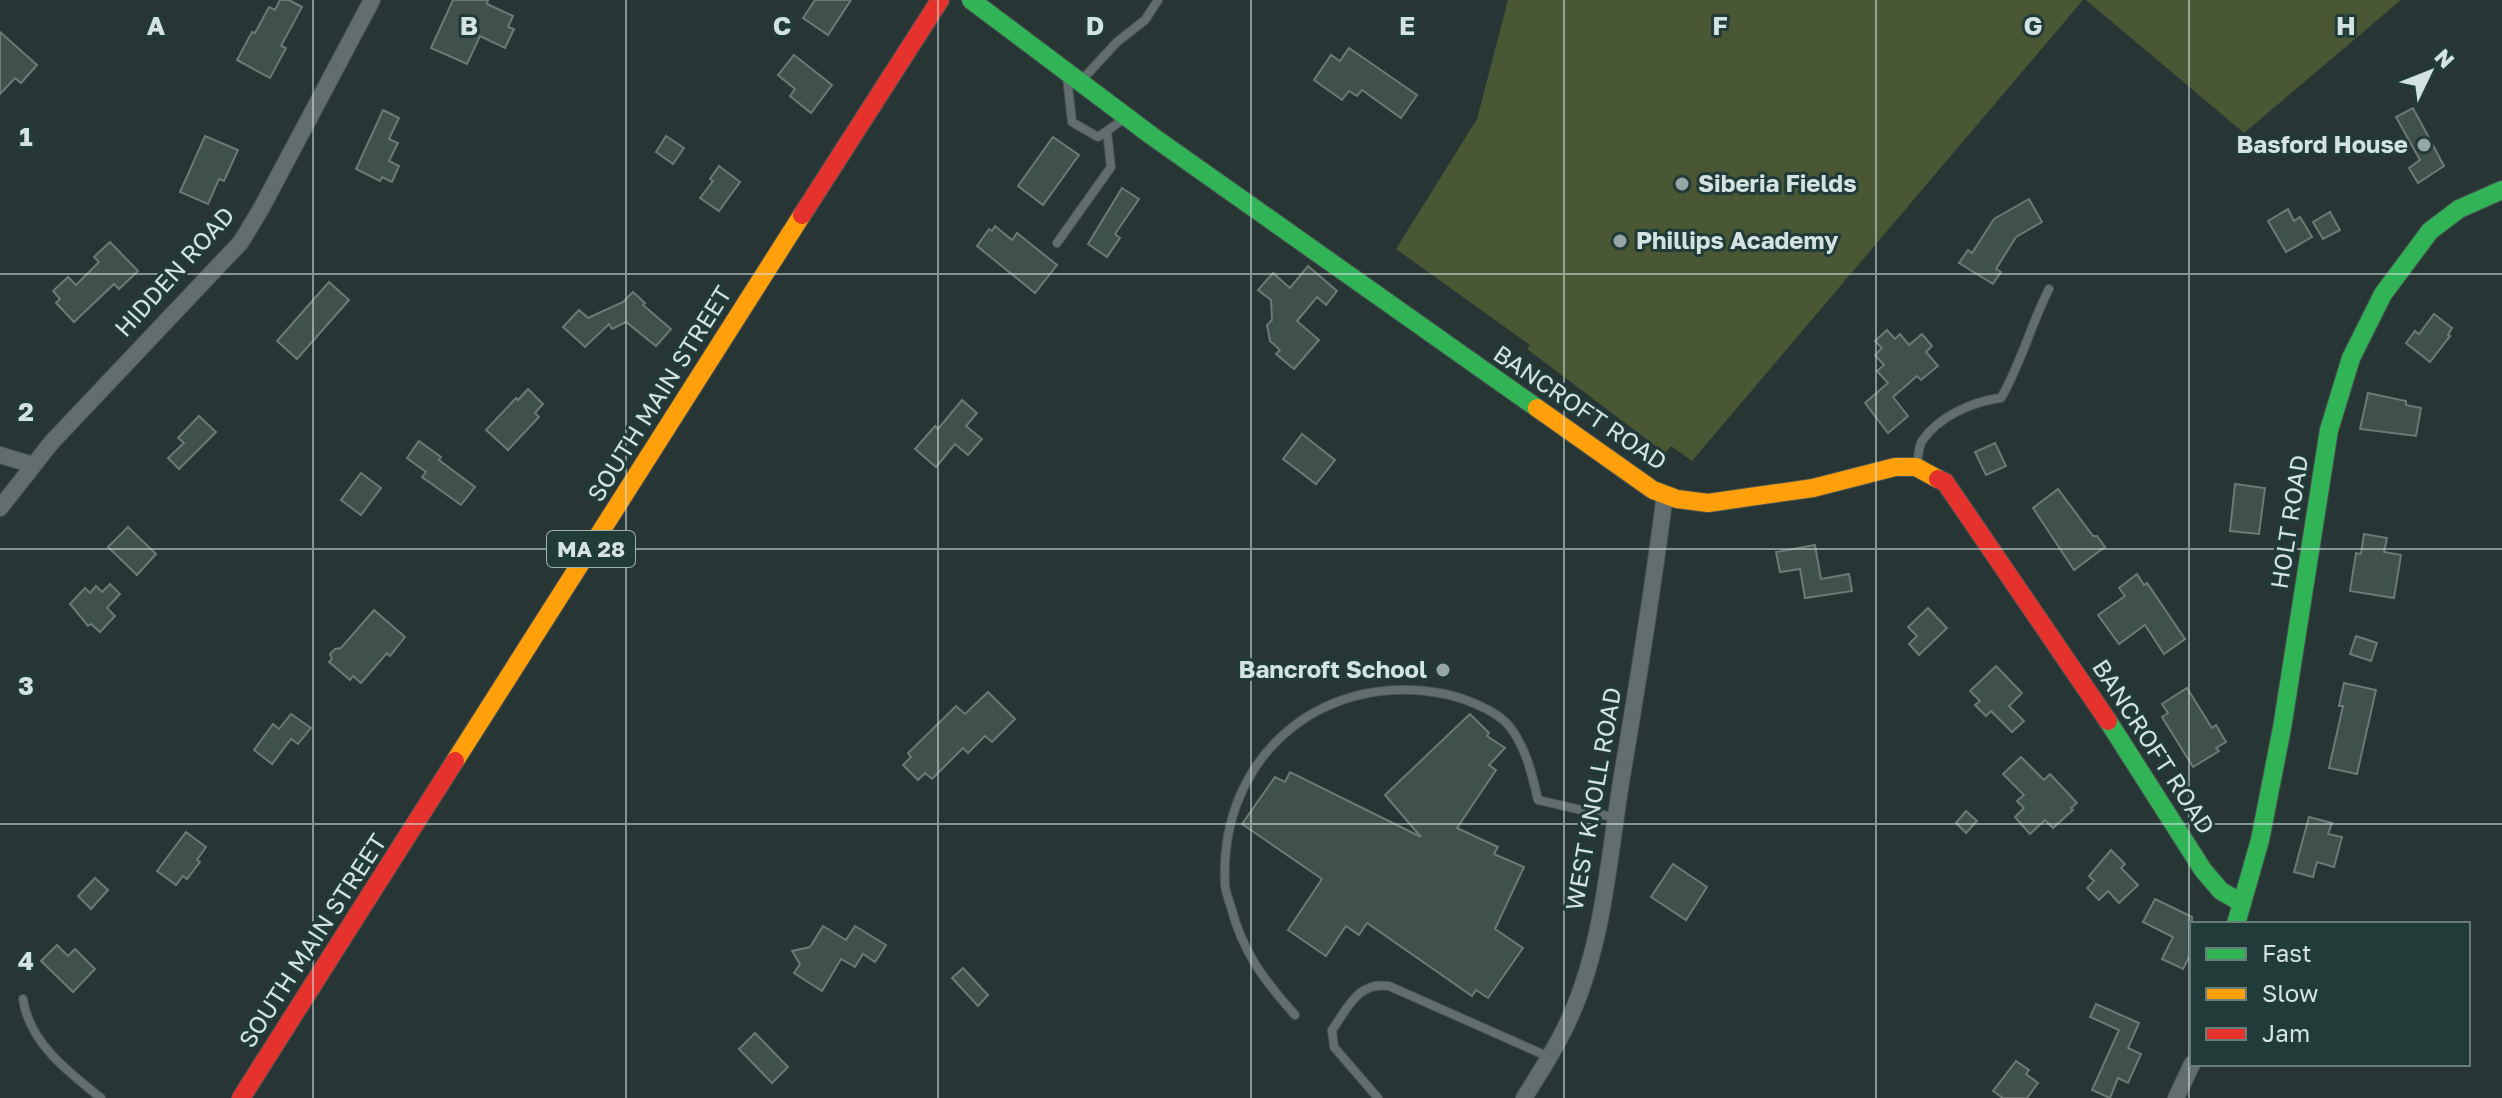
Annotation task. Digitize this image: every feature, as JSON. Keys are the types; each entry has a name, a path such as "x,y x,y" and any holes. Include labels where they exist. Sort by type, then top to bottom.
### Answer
{"street":[{"name":"HIDDEN ROAD","path":"0,508 33,465 241,242 372,0"},
{"name":"SOUTH MAIN STREET","path":"241,1098 940,0"},
{"name":"BANCROFT ROAD","path":"971,0 1126,117 1653,490 1677,499 1708,503 1813,488 1895,467 1916,467 1945,482 2082,680 2203,870 2221,891 2242,903"},
{"name":"HOLT ROAD","path":"2237,922 2260,840 2279,742 2329,430 2339,392 2377,299 2409,258 2435,226 2457,210 2502,190"},
{"path":"0,455 33,465"},
{"name":"WEST KNOLL ROAD","path":"1524,1098 1572,1012 1590,958 1647,629 1665,494"},
{"path":"2176,1098 2191,1066"}],"lane":[{"path":"1126,117 1098,137 1072,122 1073,77 1145,20 1158,0"},
{"path":"1057,243 1111,167 1107,131"},
{"path":"1916,467 1921,443 1948,417 1982,400 2001,398 2010,384 2049,289"},
{"path":"1295,1015 1270,987 1248,955 1225,886 1228,831 1243,785 1270,746 1294,726 1359,693 1415,689 1466,698 1508,724 1528,759 1538,800 1616,818"},
{"path":"1378,1098 1334,1047 1332,1030 1360,992 1374,983 1389,986 1549,1058"},
{"path":"23,999 25,1017 38,1038 70,1073 101,1098"}],"green space":[{"name":"Siberia Fields","path":"1508,0 2083,0 1692,461 1671,446 1665,453 1527,349 1530,345 1396,249 1477,119"},
{"path":"2086,0 2401,0 2244,133"}],"building":[{"path":"280,0 289,0 302,7 281,46 286,48 270,78 237,60 269,7 275,10"},
{"path":"453,0 488,0 487,4 513,16 508,27 514,29 505,48 480,36 467,64 431,48"},
{"path":"815,0 851,0 828,35 803,18"},
{"path":"0,32 37,65 21,83 15,78 0,94"},
{"path":"1349,48 1417,95 1401,118 1362,90 1357,96 1349,91 1342,100 1314,80 1331,55 1340,61"},
{"path":"794,55 832,85 811,113 790,96 795,89 778,75"},
{"name":"Basford House","path":"2413,108 2444,166 2418,183 2409,168 2420,160 2396,117"},
{"path":"383,110 399,118 389,139 398,143 389,161 399,166 392,182 382,177 380,181 356,169"},
{"path":"205,136 238,150 224,181 219,179 208,204 180,192"},
{"path":"666,136 684,148 673,164 656,152"},
{"path":"1053,137 1079,155 1043,205 1018,186"},
{"path":"719,166 740,182 719,211 700,198 713,181 710,179"},
{"path":"1122,188 1139,199 1115,234 1120,238 1107,257 1088,244"},
{"path":"2029,199 2042,222 2016,237 1996,269 2001,272 1993,284 1959,263 1968,250 1972,253 1994,219"},
{"path":"2288,209 2294,221 2300,217 2312,237 2286,252 2268,221"},
{"path":"2330,212 2340,230 2323,239 2313,222"},
{"path":"995,226 1012,240 1017,233 1057,265 1035,293 977,246 989,229 992,231"},
{"path":"110,242 138,271 119,289 114,284 74,322 56,303 60,299 53,291 68,277 76,285 99,262 94,257"},
{"path":"1308,266 1337,291 1326,305 1317,297 1297,321 1319,340 1294,369 1276,354 1280,350 1270,341 1267,325 1272,320 1271,300 1258,290 1273,273 1290,288"},
{"path":"329,282 349,300 297,359 277,341"},
{"path":"633,292 671,329 656,346 626,322 612,329 609,324 585,347 563,327 579,310 588,318 623,302"},
{"path":"2434,314 2452,328 2450,336 2430,362 2406,343 2415,331 2419,334"},
{"path":"1887,330 1895,339 1900,334 1909,345 1922,334 1932,346 1926,352 1938,366 1921,380 1917,376 1893,397 1908,416 1888,433 1865,403 1888,383 1877,371 1884,365 1875,355 1882,348 1875,341"},
{"path":"528,389 543,404 535,413 539,417 508,450 486,430"},
{"path":"2368,393 2406,401 2406,405 2421,408 2416,436 2360,429"},
{"path":"962,400 977,413 966,426 982,439 968,455 955,444 936,467 915,449 935,426 938,429"},
{"path":"199,416 216,432 179,469 168,458 184,443 178,438"},
{"path":"1302,434 1335,460 1316,484 1283,459"},
{"path":"419,441 475,487 461,505 422,477 426,472 407,458"},
{"path":"1995,443 2006,466 1986,475 1975,452"},
{"path":"361,473 381,488 361,515 341,500"},
{"path":"2235,484 2265,488 2259,534 2230,531"},
{"path":"2058,489 2105,547 2074,570 2033,508"},
{"path":"128,527 156,554 137,575 108,547"},
{"path":"2364,534 2387,538 2384,552 2401,555 2394,598 2350,591 2356,553 2361,554"},
{"path":"1815,545 1821,579 1849,574 1852,591 1805,598 1800,569 1780,572 1776,552"},
{"path":"2137,574 2144,585 2147,583 2185,639 2164,654 2145,625 2119,644 2098,615 2125,596 2119,588"},
{"path":"110,584 120,594 107,608 115,616 100,632 91,624 88,626 70,604 85,588 90,593 96,586 102,592"},
{"path":"1928,608 1947,628 1919,655 1909,644 1917,636 1908,627"},
{"path":"374,610 405,637 361,683 353,676 350,680 329,662 332,659 330,654 341,648"},
{"path":"2356,636 2377,643 2371,661 2350,654"},
{"path":"1996,666 2022,693 2009,706 2024,721 2012,732 1991,711 1986,716 1975,705 1980,701 1970,691"},
{"path":"2344,683 2376,690 2357,774 2329,768 2343,706 2339,706"},
{"path":"2187,688 2212,728 2216,725 2226,742 2216,748 2219,751 2193,767 2162,717 2168,713 2162,704"},
{"path":"988,692 1015,719 992,742 985,736 968,753 963,748 932,779 925,773 918,780 903,765 911,757 908,753 956,706 965,714"},
{"path":"291,714 311,728 298,744 291,739 272,764 254,750 273,724 279,729"},
{"path":"1470,714 1489,733 1487,736 1505,748 1489,765 1496,770 1457,828 1498,847 1494,854 1524,867 1495,929 1523,948 1488,998 1476,990 1472,996 1367,923 1359,935 1346,926 1326,956 1288,930 1322,879 1242,824 1275,777 1285,782 1290,772 1421,837 1385,795"},
{"path":"2021,757 2044,780 2050,774 2077,803 2053,828 2045,820 2030,834 2015,817 2024,808 2017,801 2024,795 2003,774"},
{"path":"1966,811 1977,821 1966,833 1956,823"},
{"path":"2309,817 2332,823 2328,834 2342,837 2334,867 2317,862 2313,877 2294,872"},
{"path":"186,832 206,847 197,860 200,862 187,879 183,876 176,885 157,871"},
{"path":"2111,850 2125,864 2121,868 2138,885 2119,903 2108,891 2099,900 2087,888 2094,881 2089,876"},
{"path":"1673,864 1707,887 1686,920 1651,897"},
{"path":"95,878 108,890 91,909 78,896"},
{"path":"2155,899 2192,917 2190,955 2183,969 2162,959 2173,937 2143,922"},
{"path":"823,926 846,940 855,926 886,945 875,962 863,954 855,967 841,959 822,991 794,973 800,964 792,951 810,947"},
{"path":"57,945 68,956 75,949 95,969 73,992 41,961"},
{"path":"963,968 988,995 978,1006 952,978"},
{"path":"2096,1004 2139,1023 2128,1048 2141,1054 2128,1083 2118,1078 2110,1098 2092,1090 2119,1030 2090,1017"},
{"path":"755,1033 788,1067 772,1083 739,1049"},
{"path":"2016,1061 2029,1070 2026,1074 2038,1083 2027,1098 2003,1098 1993,1091"}],"traffic: fast":[{"path":"971,0 1152,136 1537,408"},
{"path":"2237,922 2260,840 2282,728 2329,430 2351,358 2383,294 2430,231 2459,209 2502,190"},
{"path":"2108,721 2203,870 2221,891 2242,903"}],"traffic: slow":[{"path":"455,761 802,215"},
{"path":"1537,408 1653,490 1677,499 1708,503 1813,488 1895,467 1916,467 1938,479"}],"traffic: jam":[{"path":"802,215 940,0"},
{"path":"1938,479 1945,482 2108,721"},
{"path":"241,1098 455,761"}],"place":[{"name":"Basford House","path":"2424,145"},
{"name":"Siberia Fields","path":"1682,184"},
{"name":"Phillips Academy","path":"1620,241"},
{"name":"Bancroft School","path":"1443,670"}]}
